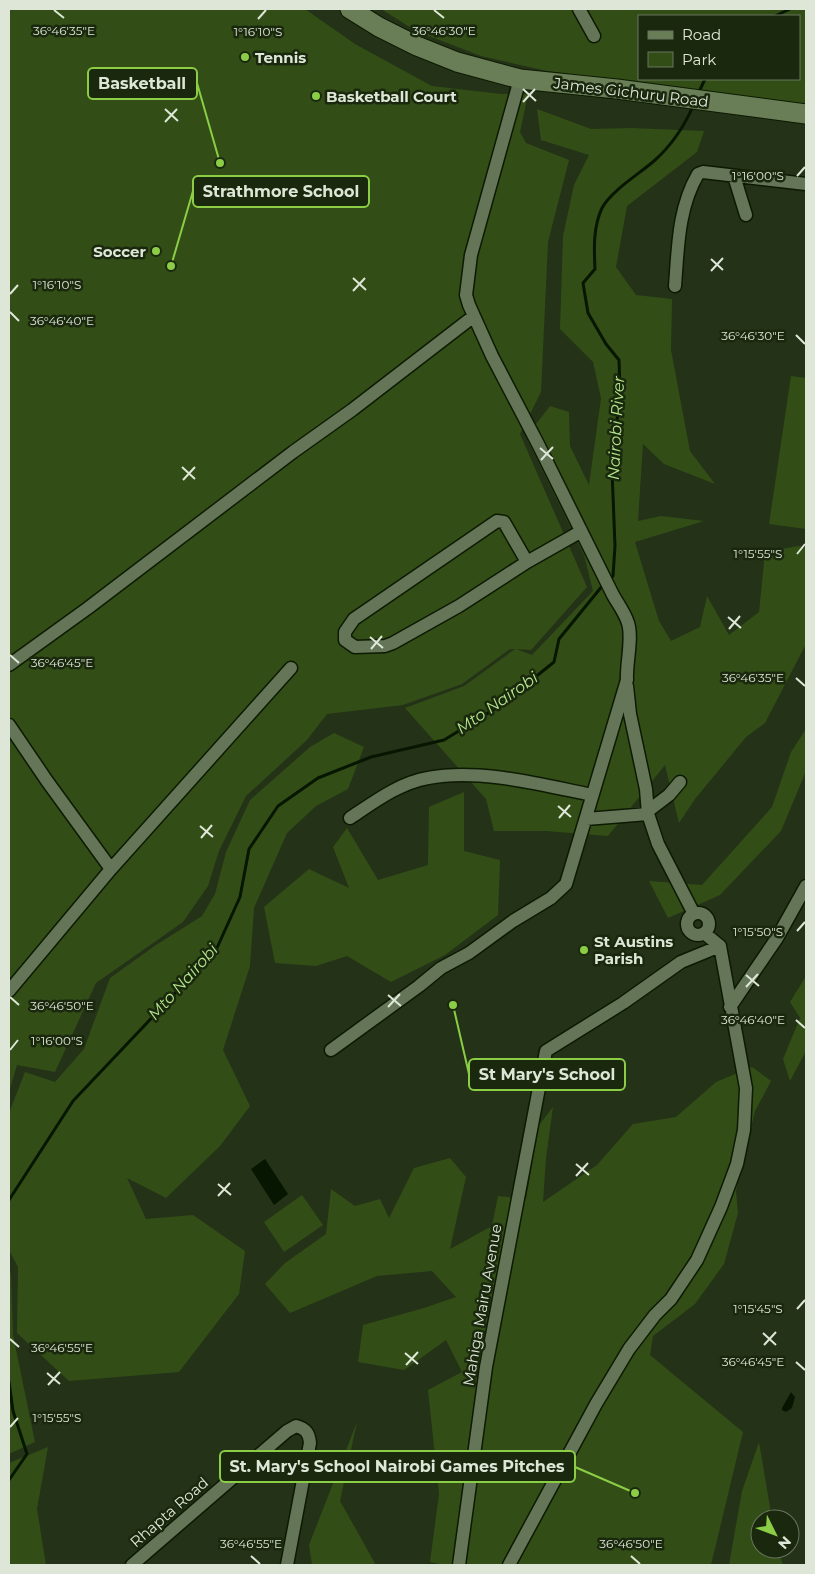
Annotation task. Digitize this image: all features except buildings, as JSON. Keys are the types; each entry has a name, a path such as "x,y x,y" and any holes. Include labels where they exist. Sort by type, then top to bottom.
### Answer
{"main road":[{"name":"James Gichuru Road","path":"350,9 379,27 417,46 458,62 520,79 806,114"}],"street":[{"path":"579,9 594,36"},
{"path":"509,1565 601,1396 629,1349 670,1299 697,1260 721,1207 737,1164 742,1139 746,1088 720,946 704,933 695,935 688,929 687,920 694,914 662,852 648,812 646,789 630,714 626,664 630,638 629,625 492,356 469,306 466,295 471,255 520,79"},
{"path":"675,286 679,229 685,207 698,175 703,172 806,184"},
{"path":"734,176 746,215"},
{"path":"9,665 88,608 292,452 352,410 474,316"},
{"path":"527,562 504,522 496,521 354,619 345,632 345,640 355,647 385,646 393,643 459,606 527,562 580,532"},
{"path":"9,991 111,868 292,668"},
{"path":"331,1050 441,968 469,953 513,921 558,892 566,884 627,680"},
{"path":"9,725 47,781 111,868"},
{"path":"350,818 385,795 404,786 427,778 452,775 481,775 592,795"},
{"path":"586,819 648,812 669,795 680,782"},
{"path":"730,1007 777,938 806,886"},
{"name":"Mahiga Mairu Avenue","path":"459,1565 486,1367 546,1051 623,1003 681,962 720,946"},
{"name":"Rhapta Road","path":"132,1565 287,1431 296,1426 304,1428 309,1434 310,1443 286,1565"}],"green space":[{"path":"9,9 305,9 355,44 432,86 501,94 528,94 520,132 526,143 569,160 548,242 541,392 520,434 587,587 531,650 516,649 532,655 593,591 584,555 526,437 550,406 569,412 570,446 589,485 601,398 593,362 560,329 563,236 574,185 589,155 541,140 537,109 591,129 631,128 704,131 697,152 627,206 616,267 636,295 672,299 671,350 690,451 715,484 664,464 643,444 638,521 661,516 704,521 635,542 659,621 671,641 700,627 707,596 729,635 759,612 765,552 798,546 806,547 806,644 765,723 746,737 695,799 679,823 665,765 608,836 546,831 494,831 486,799 405,708 464,686 515,649 510,649 462,684 403,705 327,714 307,740 246,796 219,851 208,886 183,922 96,983 55,1072 17,1065 9,1092"},
{"path":"381,9 806,9 806,104 547,71 481,56 416,31"},
{"path":"791,376 806,378 806,529 769,524"},
{"path":"806,729 806,771 781,831 720,895 668,918 649,881 702,885 772,807 791,752"},
{"path":"334,733 364,747 348,789 316,806 287,833 254,908 250,966 223,1050 250,1106 220,1146 166,1198 127,1178 146,1219 193,1215 245,1251 239,1294 179,1372 69,1381 17,1333 18,1267 9,1250 9,1113 25,1072 55,1082 84,1049 110,978 156,945 202,916 215,894 226,852 250,800 310,747"},
{"path":"464,792 464,851 500,860 498,915 445,955 391,982 347,956 316,966 275,963 264,907 309,869 349,888 333,847 347,828 378,880 428,865 429,807"},
{"path":"806,976 806,1051 790,1081 783,1059 800,1018 790,1002"},
{"path":"752,1067 771,1081 755,1111 736,1191 738,1213 724,1264 695,1304 653,1336 650,1355 743,1432 711,1565 444,1565 430,1562 439,1494 428,1390 462,1372 446,1340 404,1370 358,1362 363,1325 456,1297 432,1271 377,1276 290,1313 265,1284 285,1263 326,1234 331,1189 355,1206 380,1199 389,1218 414,1168 450,1158 466,1177 450,1249 492,1226 498,1196 526,1199 539,1125 553,1107 546,1158 543,1202 597,1165 633,1124 676,1117 716,1082"},
{"path":"302,1195 323,1225 284,1252 264,1222"},
{"path":"9,1269 11,1274 13,1335 35,1442 9,1454"},
{"path":"357,1422 340,1501 376,1565 312,1565 309,1545"},
{"path":"759,1442 770,1509 750,1509 750,1559 781,1559 783,1565 729,1565 742,1491"},
{"path":"48,1447 37,1509 46,1565 9,1565 9,1463"}],"shaded area":[{"path":"265,1159 288,1194 274,1205 251,1169"},
{"path":"791,1392 795,1397 792,1408 786,1412 782,1408"}],"waterway":[{"name":"Nairobi River","path":"777,15 790,9"},
{"name":"Nairobi River","path":"698,94 705,80"},
{"name":"Nairobi River","path":"610,579 613,576 615,546 612,470 620,391 619,360 606,344 588,313 583,283 595,269 594,246 602,208 618,189 654,161 666,149 682,127 694,104"},
{"name":"Mto Nairobi","path":"9,1200 73,1101 216,950 240,897 249,849 278,806 318,778 371,757 444,740 498,707 554,662 559,639 603,585"},
{"name":"Mto Nairobi","path":"9,1382 13,1411 27,1454 9,1480"}],"place":[{"name":"Tennis","path":"245,57"},
{"name":"Basketball Court","path":"316,96"},
{"name":"Basketball","path":"220,163"},
{"name":"Soccer","path":"156,251"},
{"name":"Strathmore School","path":"171,266"},
{"name":"St Austins Parish","path":"584,950"},
{"name":"St Mary's School","path":"453,1005"},
{"name":"St. Mary's School Nairobi Games Pitches","path":"635,1493"}]}
